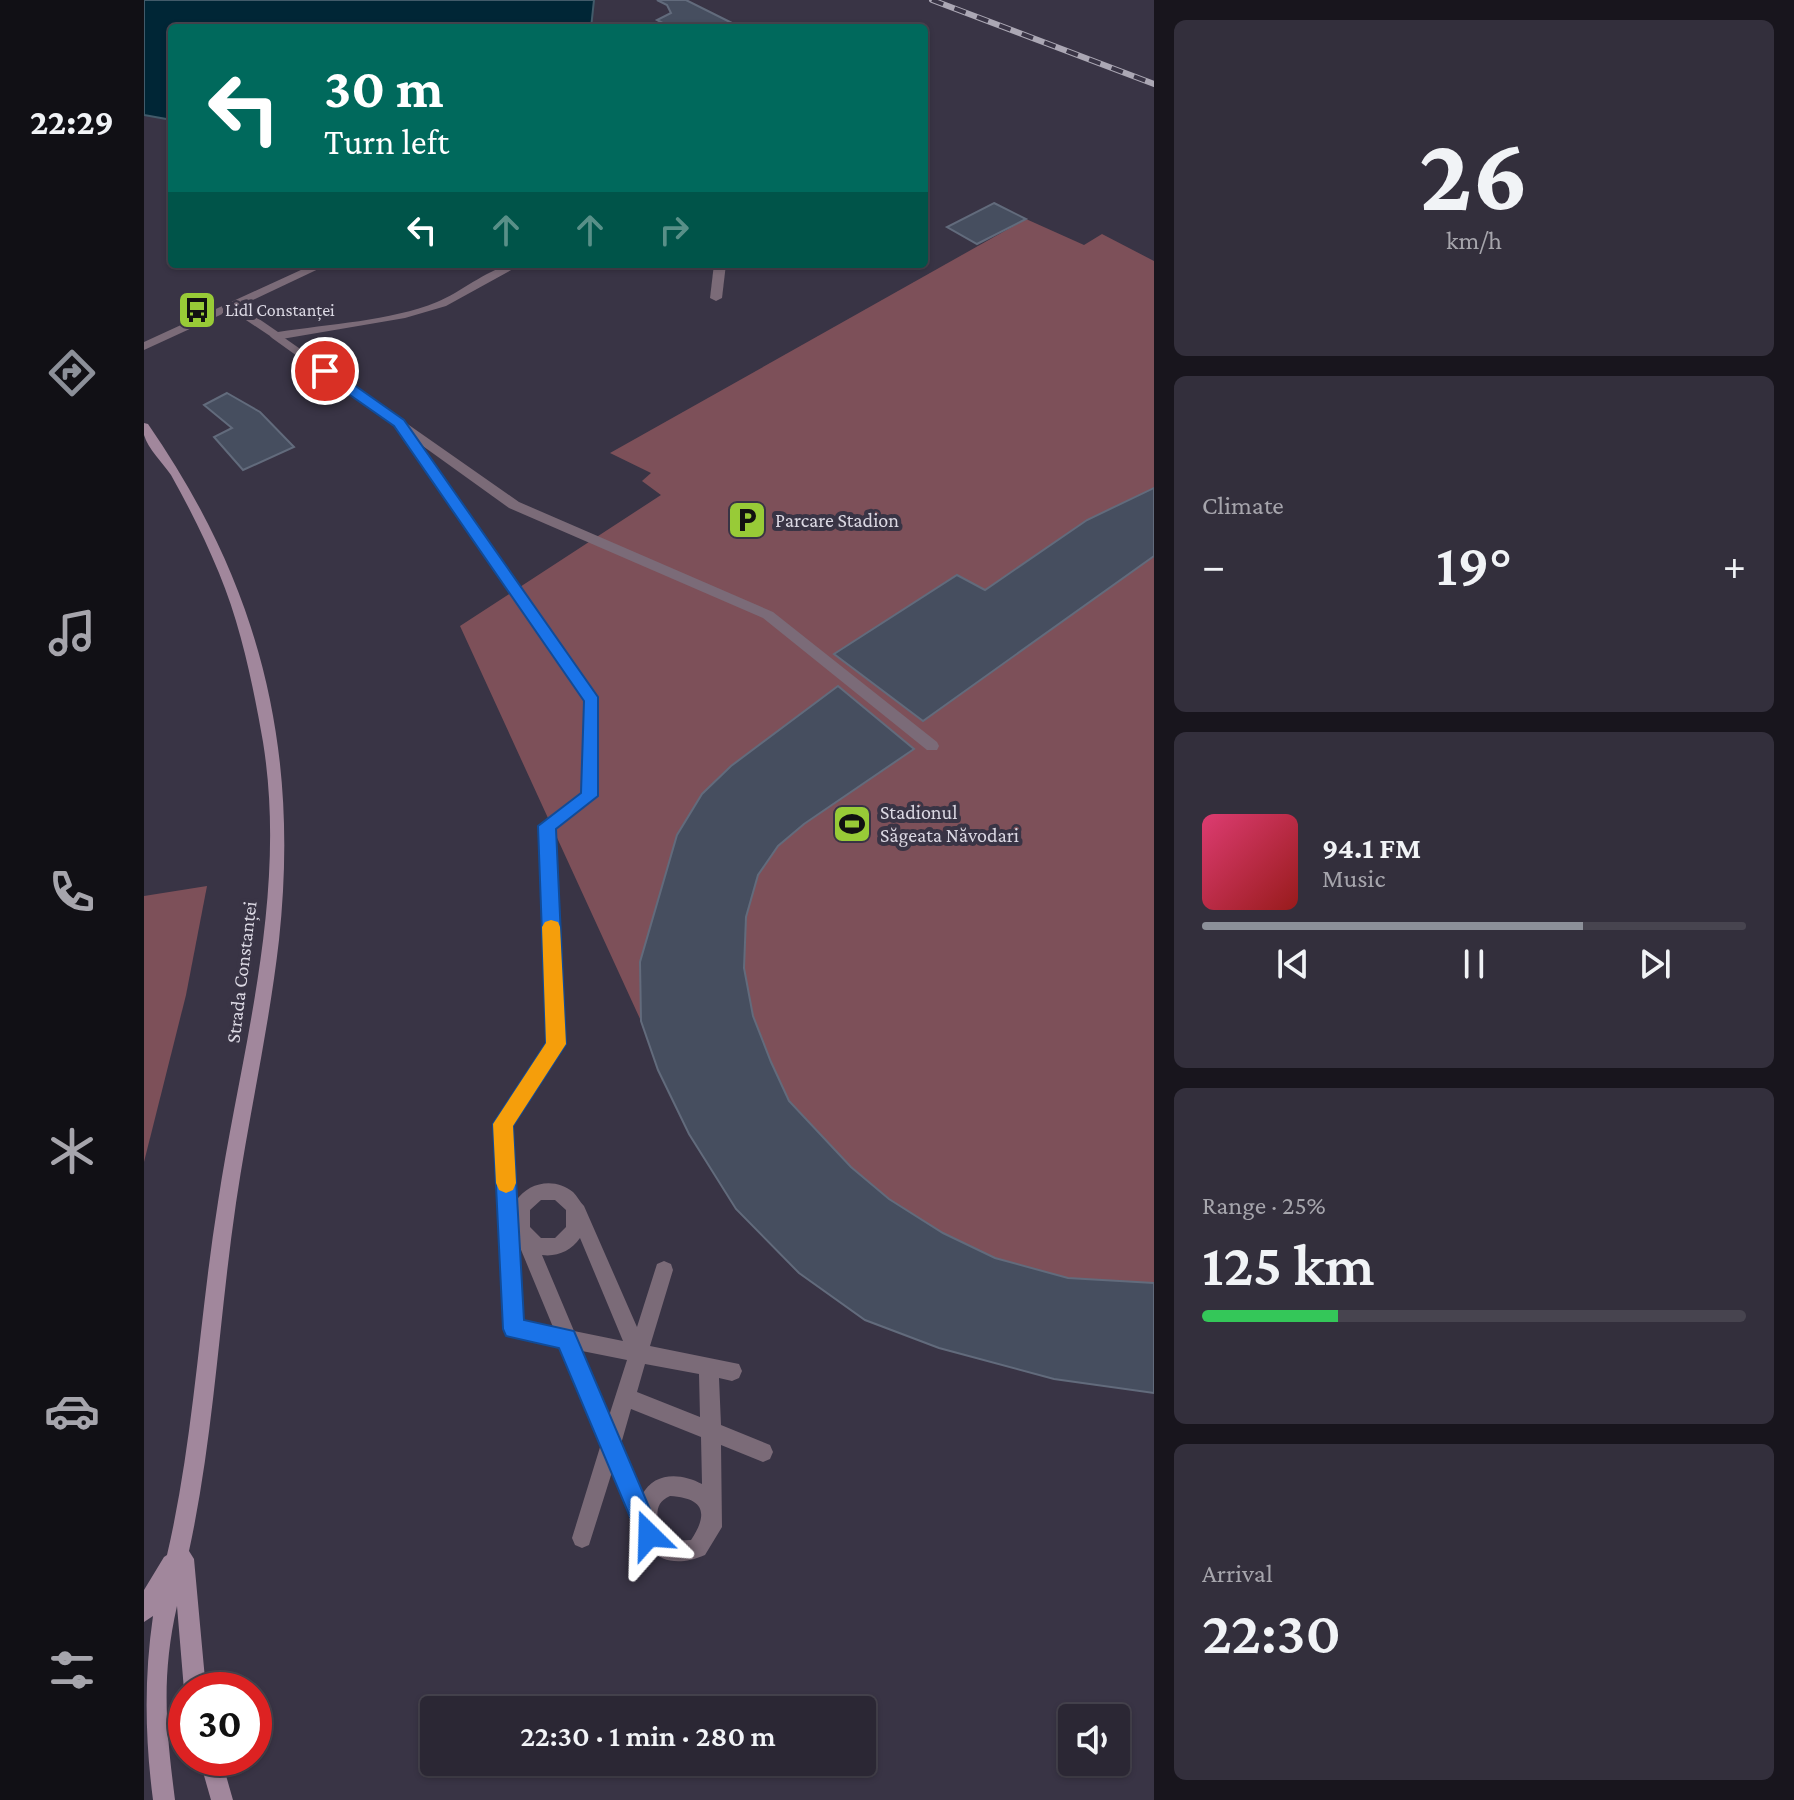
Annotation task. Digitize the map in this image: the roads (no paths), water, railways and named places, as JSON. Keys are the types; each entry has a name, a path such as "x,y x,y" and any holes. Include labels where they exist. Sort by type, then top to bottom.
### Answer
{"street":[{"path":"144,346 315,268"},
{"path":"276,336 405,315 430,308 508,268"},
{"path":"716,298 720,268"},
{"path":"234,307 514,505 768,615 932,746"},
{"path":"399,423 592,701 590,796 547,826 556,1044 503,1124 514,1329 732,1371"},
{"name":"Strada Constanței","path":"144,427 192,500 226,572 249,639 276,777 277,859 271,939 257,1043 229,1186 209,1356 181,1546 156,1663 156,1732 164,1800"},
{"path":"638,1353 576,1207 562,1194 534,1195 522,1208 519,1225 649,1535 665,1550 688,1552 706,1540 713,1518 709,1367"},
{"path":"523,1233 537,1244 546,1246 565,1241 577,1225 576,1207"},
{"path":"582,1538 664,1270"},
{"path":"625,1397 763,1452"},
{"path":"649,1535 645,1512 649,1502 655,1493 675,1483 696,1489 710,1506 713,1518"},
{"name":"Strada Constanței","path":"144,1611 181,1546"},
{"name":"Strada Constanței","path":"181,1546 193,1672"},
{"path":"215,1776 222,1800"}],"water":[{"path":"144,0 594,0 591,24 168,24 168,119 144,115"}],"railway":[{"path":"932,0 1154,84"}],"place":[{"name":"Lidl Constanței","path":"197,310"},
{"name":"Parcare Stadion","path":"747,520"},
{"name":"Stadionul Săgeata Năvodari","path":"852,824"}]}
